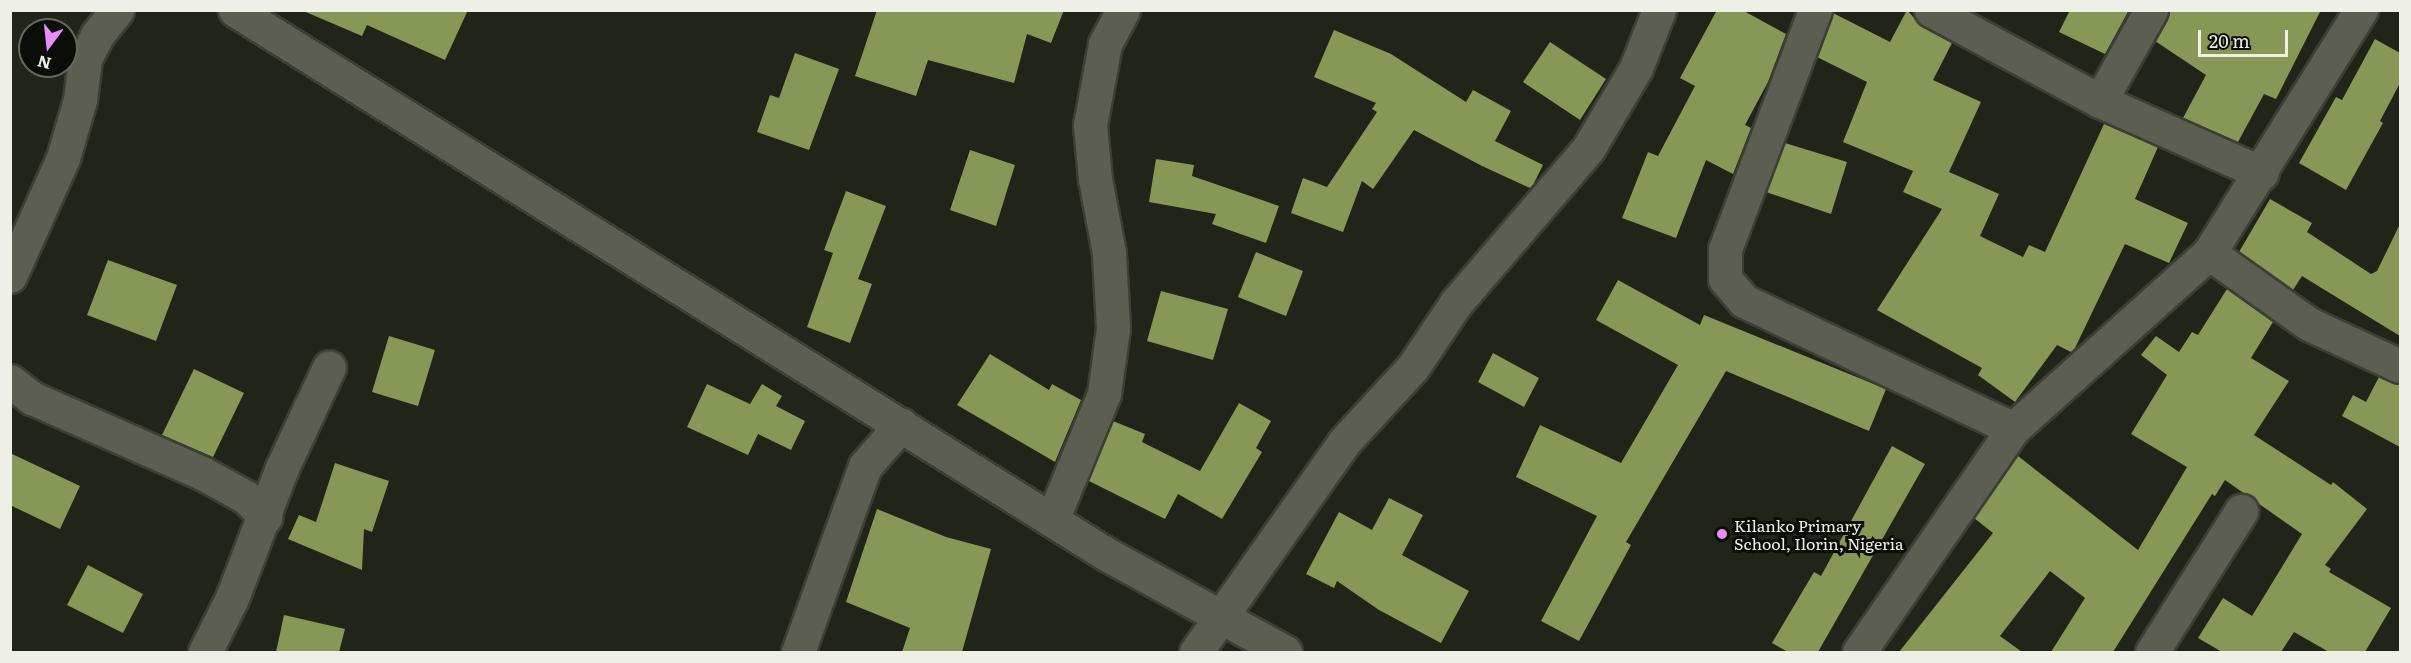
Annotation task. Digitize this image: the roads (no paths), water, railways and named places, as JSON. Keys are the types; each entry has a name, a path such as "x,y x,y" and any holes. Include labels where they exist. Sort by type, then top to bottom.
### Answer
{"street":[{"path":"10,276 63,158 81,100 85,59 97,35 117,10"},
{"path":"235,10 1052,520 1217,617 1285,652"},
{"path":"1052,520 1104,394 1113,328 1109,253 1095,179 1090,124 1105,44 1123,10"},
{"path":"1196,652 1217,617 1345,441 1413,367 1456,303 1588,149 1636,68 1659,10"},
{"path":"1815,10 1725,249 1725,279 1744,301 2013,429"},
{"path":"1931,10 2100,101 2262,173"},
{"path":"2100,101 2151,10"},
{"path":"1859,652 2013,429 2209,253 2262,173 2361,10"},
{"path":"2209,253 2309,324 2400,366"},
{"path":"205,652 265,517 282,468 329,367"},
{"path":"10,381 32,398 202,473 246,497 265,517"},
{"path":"798,652 865,466 901,425"},
{"path":"2150,652 2241,511"}],"place":[{"name":"Kilanko Primary School, Ilorin, Nigeria","path":"1722,534"}]}
